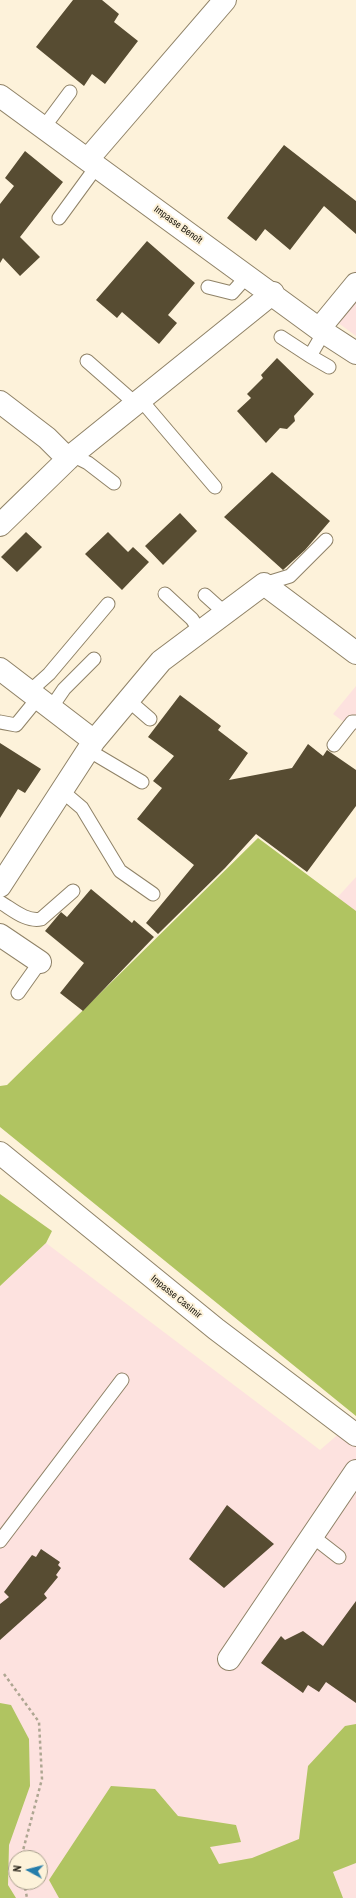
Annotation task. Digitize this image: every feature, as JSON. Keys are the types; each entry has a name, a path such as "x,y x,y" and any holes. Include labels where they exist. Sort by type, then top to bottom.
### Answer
{"street":[{"path":"93,162 225,0"},
{"name":"Impasse Benoît","path":"0,96 93,162 322,330 356,353"},
{"path":"322,330 356,284"},
{"path":"0,525 70,457 273,294"},
{"path":"0,402 70,457"},
{"path":"0,886 91,746 161,661 264,584 356,653"},
{"path":"0,669 39,699 91,746"},
{"path":"0,935 40,962"},
{"name":"Impasse Casimir","path":"0,1153 216,1329 356,1435"},
{"path":"229,1659 356,1470"}],"lane":[{"path":"44,127 70,92"},
{"path":"59,218 93,162"},
{"path":"208,287 232,293 248,275"},
{"path":"310,356 322,330"},
{"path":"281,337 329,368"},
{"path":"87,360 138,402 215,487"},
{"path":"70,457 88,463 114,483"},
{"path":"264,584 290,576 326,540"},
{"path":"165,594 192,619 200,631"},
{"path":"205,595 225,613"},
{"path":"0,722 16,725 39,699 49,674 108,604"},
{"path":"39,699 64,689 94,659"},
{"path":"128,700 150,719"},
{"path":"334,745 352,722 356,722"},
{"path":"91,746 142,782"},
{"path":"62,791 82,808 120,870 153,894"},
{"path":"0,902 24,917 34,920 41,919 73,891"},
{"path":"18,993 40,962"},
{"path":"0,1541 122,1380"},
{"path":"312,1536 339,1557"}],"path":[{"path":"4,1674 39,1722 42,1779 23,1850"}],"shaded area":[{"path":"356,270 356,336 322,311"},
{"path":"356,686 356,731 333,714"},
{"path":"356,877 356,936 324,912"},
{"path":"46,1243 320,1450 356,1419 356,1898 0,1898 0,1286"}],"green space":[{"path":"258,838 356,911 356,1416 0,1127 0,1086 7,1085"},
{"path":"0,1194 52,1231 46,1243 0,1286"},
{"path":"0,1703 11,1705 29,1739 30,1786 8,1850 8,1890 11,1890 16,1898 0,1898"},
{"path":"356,1724 356,1863 333,1872 343,1898 59,1898 49,1880 111,1786 155,1789 178,1816 236,1825 241,1842 210,1847 219,1864 252,1858 299,1839 308,1766 345,1726"}],"building":[{"path":"73,0 102,0 119,14 114,22 138,41 105,84 92,74 84,86 36,47"},
{"path":"284,145 356,201 356,234 324,206 290,250 265,229 256,241 227,218"},
{"path":"25,151 63,182 20,237 40,257 20,276 3,258 0,263 0,204 14,186 5,178"},
{"path":"147,241 195,283 168,315 177,323 159,344 122,312 117,318 96,300"},
{"path":"277,358 314,394 294,416 295,421 287,429 280,428 266,443 237,411 251,398 247,394 263,378 261,375"},
{"path":"272,472 330,521 305,550 283,570 224,517"},
{"path":"180,513 197,531 163,565 145,546"},
{"path":"26,532 42,547 17,572 1,557"},
{"path":"108,532 128,552 133,547 149,562 122,590 85,554"},
{"path":"180,695 221,726 218,730 248,753 229,780 292,768 308,744 323,756 327,750 356,770 356,806 307,872 256,834 225,868 158,934 146,923 194,865 137,819 162,788 153,781 174,756 148,737"},
{"path":"0,743 41,769 25,793 18,789 0,818"},
{"path":"91,889 132,923 134,920 154,937 83,1011 60,993 84,963 45,931 61,912 67,917"},
{"path":"227,1505 274,1544 224,1588 189,1559"},
{"path":"41,1549 60,1562 58,1565 61,1568 56,1575 58,1577 44,1594 47,1598 0,1640 0,1604 9,1597 4,1592 32,1555 36,1557"},
{"path":"356,1601 356,1703 326,1682 319,1692 308,1685 303,1693 261,1663 281,1636 285,1640 303,1631 323,1646"}]}
